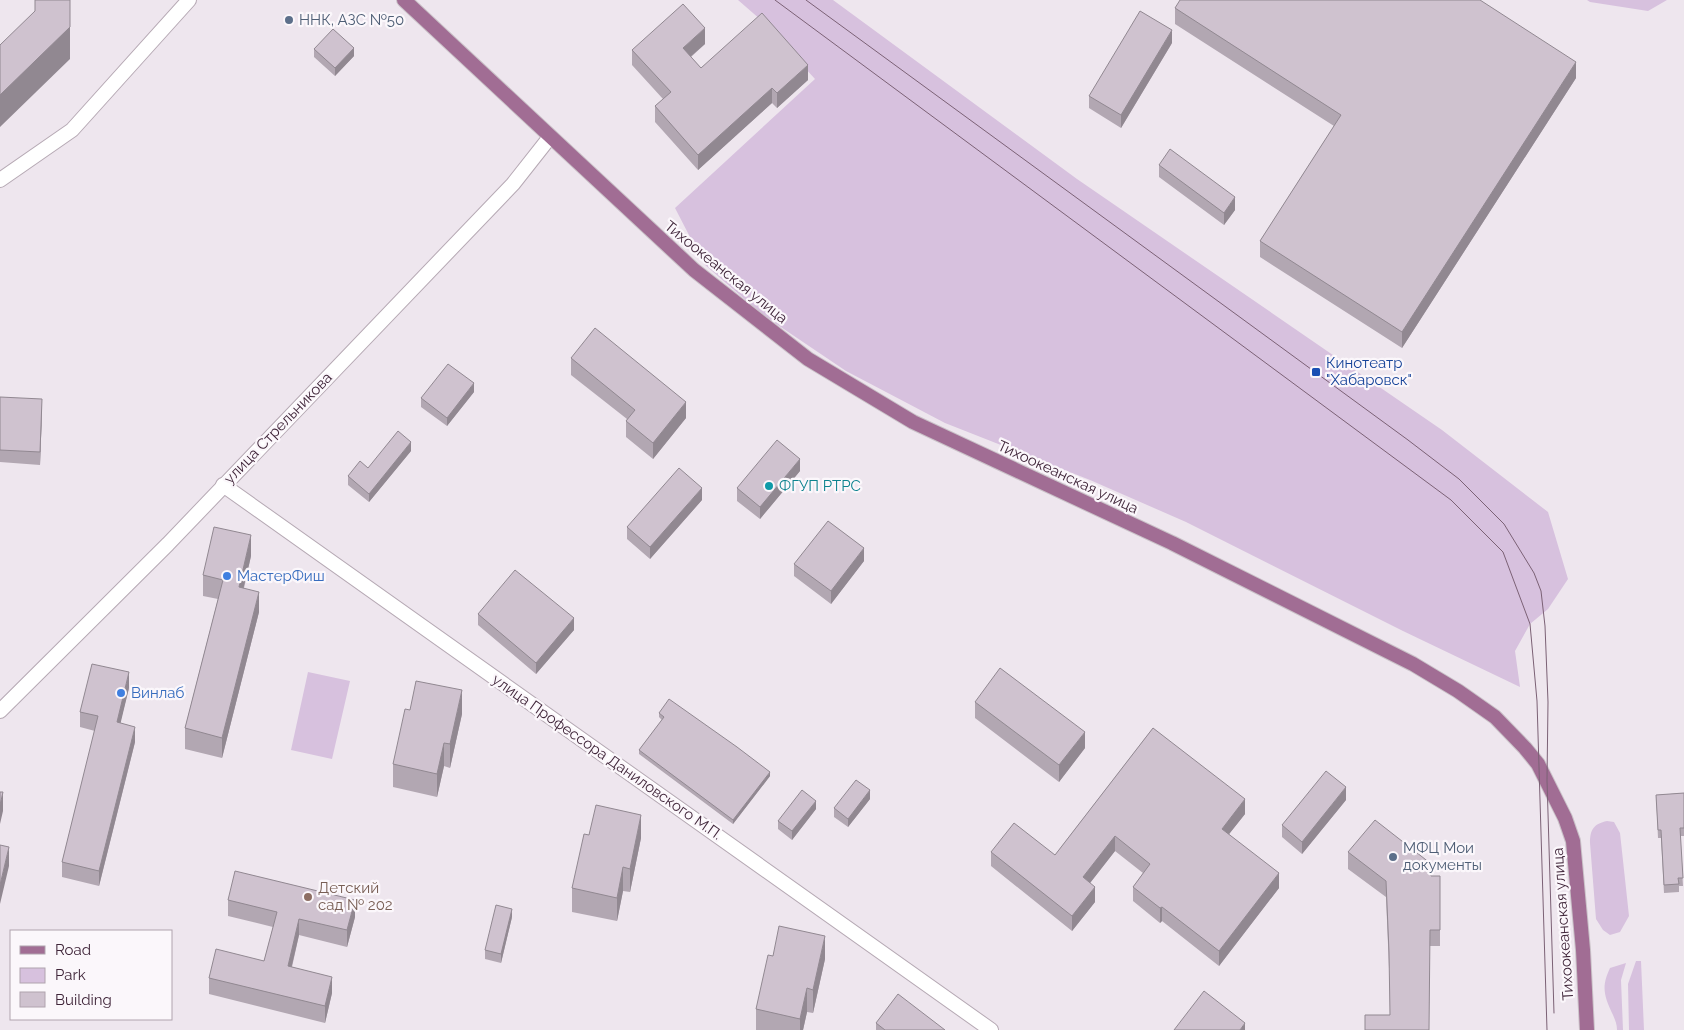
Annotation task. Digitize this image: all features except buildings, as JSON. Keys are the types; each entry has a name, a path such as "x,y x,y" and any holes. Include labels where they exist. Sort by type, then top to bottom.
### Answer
{"main road":[{"name":"Тихоокеанская улица","path":"404,0 550,138 694,270 808,359 913,422 1172,543 1413,664 1458,691 1494,718 1525,748 1538,764 1565,818 1573,841 1583,950 1586,1030"}],"street":[{"path":"0,180 72,130 189,0"},
{"name":"улица Стрельникова","path":"0,711 168,544 513,184 550,138"},
{"name":"улица Профессора Даниловского М.П.","path":"223,485 991,1030"}],"green space":[{"path":"738,0 833,0 1077,179 1442,430 1548,512 1568,579 1548,609 1530,624 1515,651 1520,687 1403,631 1186,522 1090,480 945,423 846,371 763,315 704,264 675,208 815,79 761,20"},
{"path":"1587,0 1667,0 1648,11"},
{"path":"308,672 350,681 332,759 291,750"},
{"path":"1607,821 1614,822 1620,833 1629,916 1620,932 1610,935 1603,930 1596,919 1590,843 1594,828"},
{"path":"1636,961 1641,961 1644,1030 1629,1030 1628,984"},
{"path":"1626,963 1621,980 1623,1030 1617,1030 1616,1022 1607,1002 1605,981 1610,968"}],"tram line":[{"path":"775,0 1451,500 1503,552 1530,624 1537,701 1547,1030"},
{"path":"806,0 1408,440 1459,479 1504,524 1534,573 1541,591 1545,626 1548,702 1547,780 1554,1013"}],"place":[{"name":"ННК, АЗС №50","path":"289,20"},
{"name":"Кинотеатр \"Хабаровск\"","path":"1316,372"},
{"name":"ФГУП РТРС","path":"769,486"},
{"name":"МастерФиш","path":"227,576"},
{"name":"Винлаб","path":"121,693"},
{"name":"МФЦ Мои документы","path":"1393,857"},
{"name":"Детский сад № 202","path":"308,897"}]}
